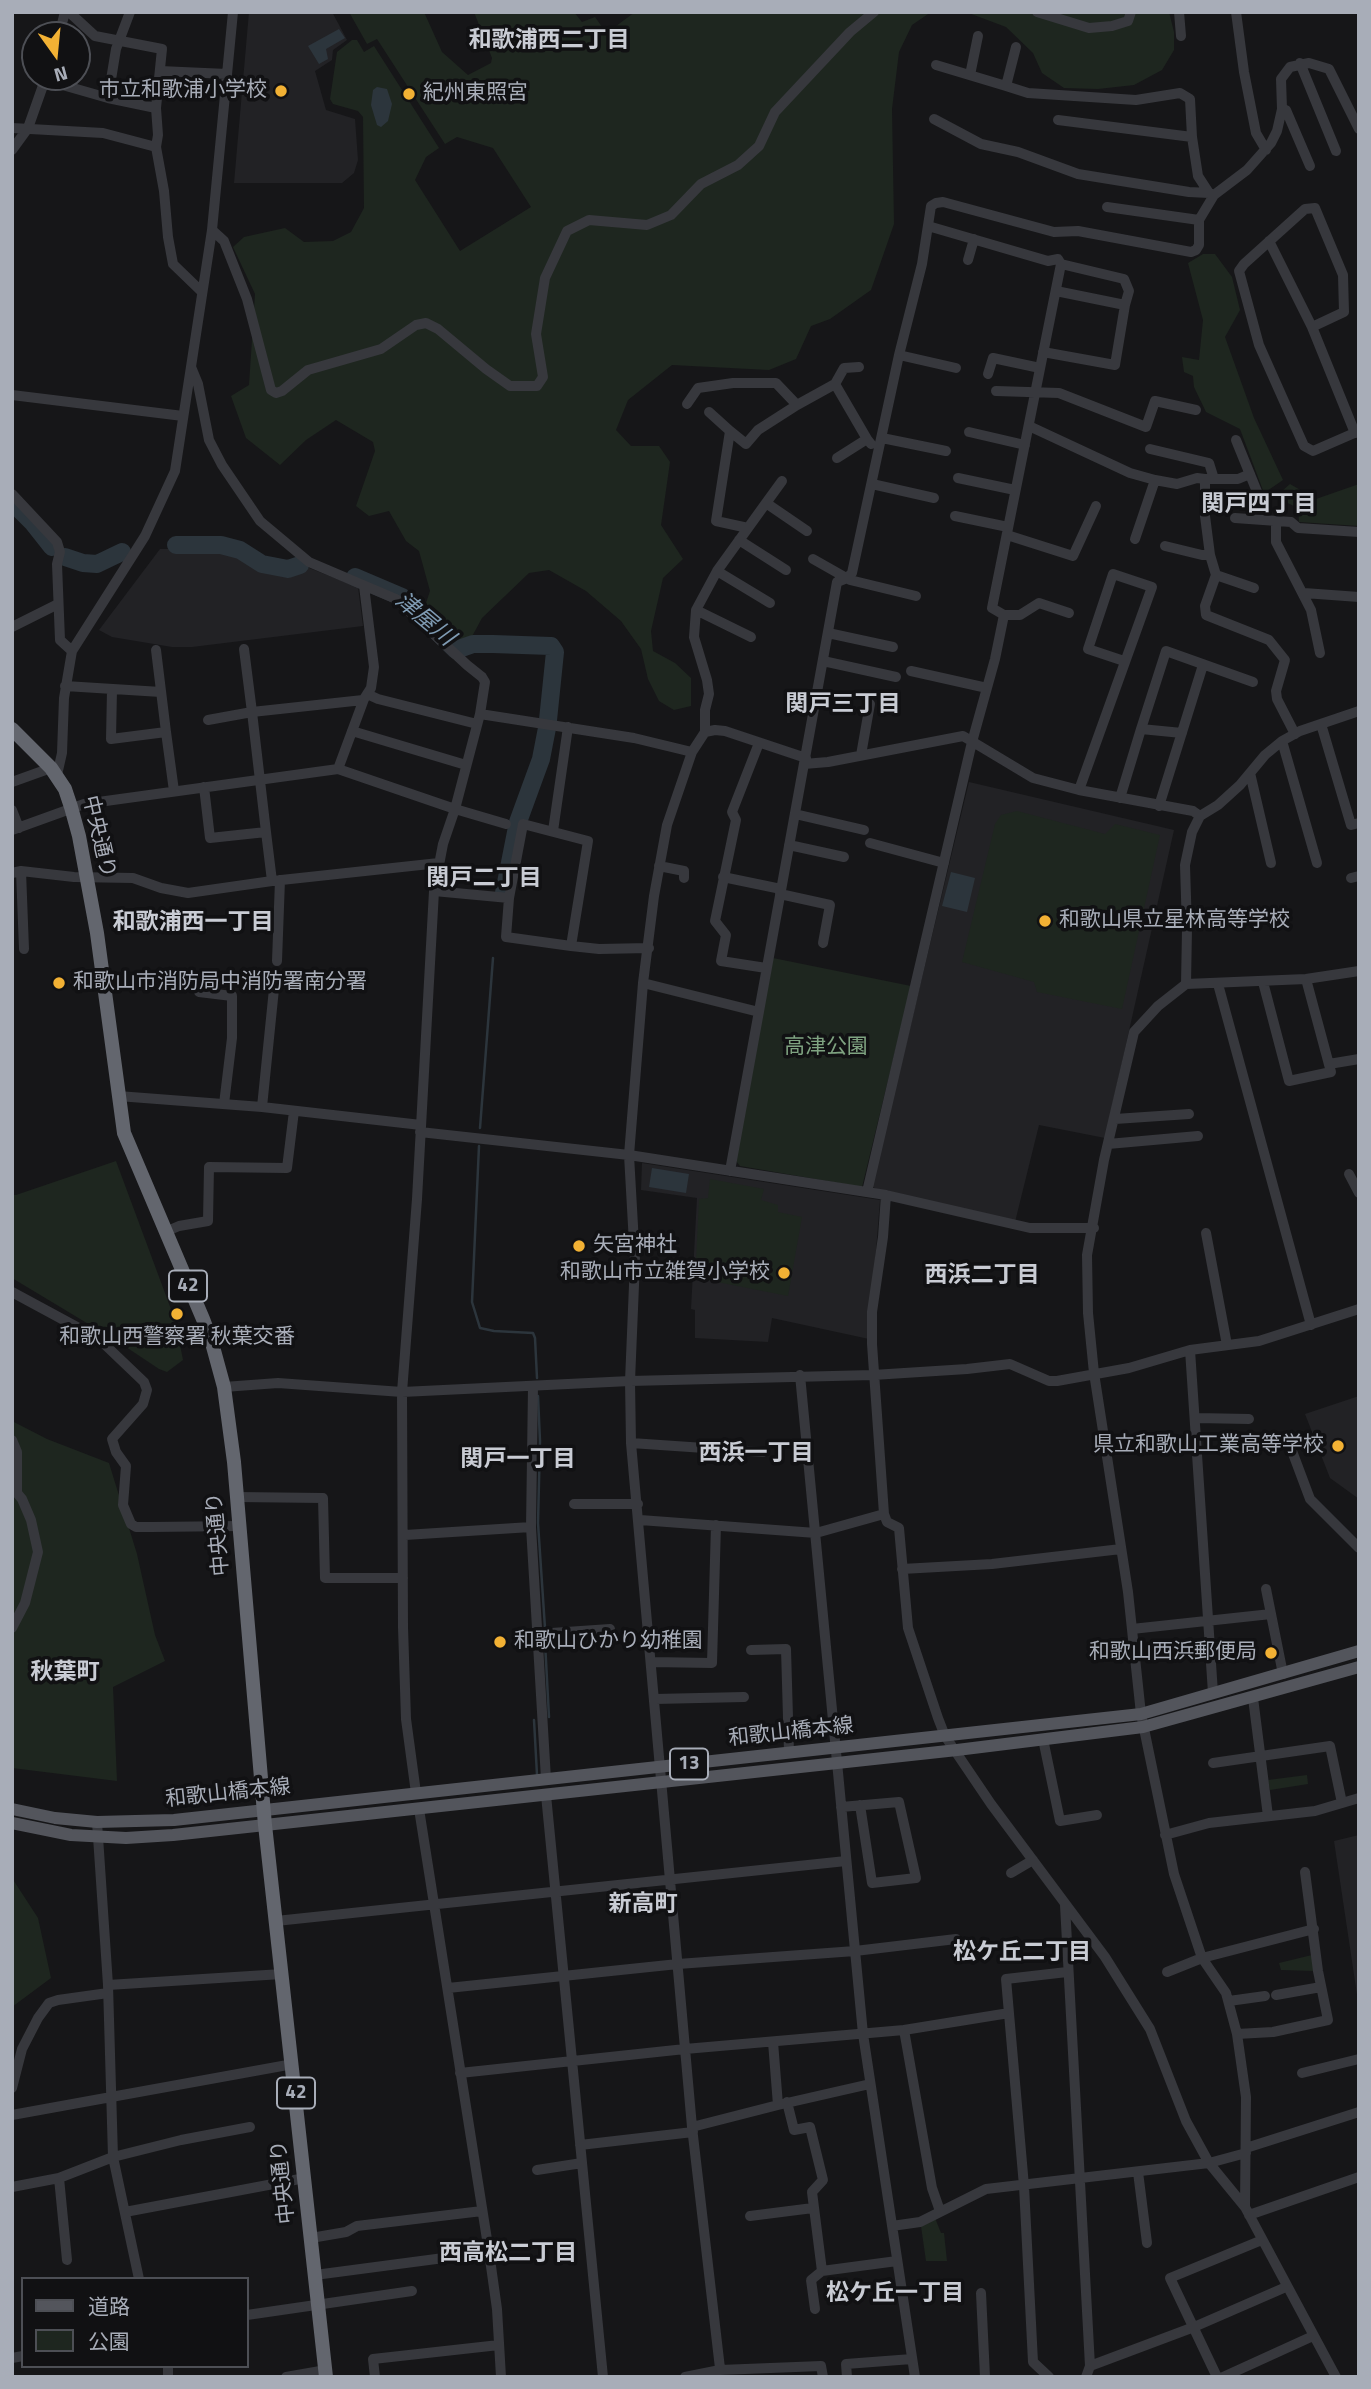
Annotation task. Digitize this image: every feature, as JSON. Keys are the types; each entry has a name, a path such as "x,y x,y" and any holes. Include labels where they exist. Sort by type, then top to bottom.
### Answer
{"highway":[{"name":"中央通り","path":"12,729 54,772 65,789 71,807 97,933 124,1133 212,1343 223,1387 234,1462 263,1809 326,2374"}],"main road":[{"name":"和歌山橋本線","path":"12,1809 55,1818 97,1822 174,1820 1141,1714 1359,1651"},
{"name":"和歌山橋本線","path":"12,1823 71,1835 97,1837 173,1835 957,1750 1143,1727 1359,1667"}],"street":[{"path":"67,12 95,36 162,49 156,108 156,147 173,264 202,292"},
{"path":"108,98 118,41 130,12"},
{"path":"12,782 54,772 62,753 65,685 72,651 145,536 175,471 212,230 233,12"},
{"path":"212,230 224,241 247,299 271,390 276,393 307,370 381,349 416,325 426,323 438,329 510,386 537,386 543,377 536,334 545,278 567,231 589,220 647,225 671,215 701,184 738,165 759,146 775,112 850,32 874,12"},
{"path":"1037,12 1089,27 1112,26 1128,21 1131,12"},
{"path":"1179,12 1181,36"},
{"path":"1236,12 1256,134 1266,150"},
{"path":"970,75 978,36"},
{"path":"1006,86 1016,47"},
{"path":"1300,63 1336,151"},
{"path":"730,1171 836,582 852,573 899,355 922,264 931,206 943,202 1054,232 1078,231 1191,251 1196,250 1199,245 1199,220 1211,194 1247,170 1266,150 1277,131 1282,109 1281,79 1290,67 1309,63 1329,69 1359,130"},
{"path":"936,65 1028,93 1136,100 1180,93 1191,99 1192,137 1198,176 1211,194"},
{"path":"160,71 227,74"},
{"path":"12,150 28,128 42,91"},
{"path":"85,91 156,108"},
{"path":"1282,109 1286,110 1310,166"},
{"path":"934,119 981,144 1018,152 1078,174 1211,194"},
{"path":"1058,120 1192,137"},
{"path":"12,128 103,133 156,147"},
{"path":"1107,207 1199,220"},
{"path":"1269,241 1312,327 1357,432 1312,451 1304,446 1259,345 1239,271 1269,241 1305,209 1315,208 1343,275 1345,312 1312,327"},
{"path":"928,226 1048,261 1058,259 1061,264 992,608 1004,615 1020,615 1039,603 1069,613"},
{"path":"968,260 974,239"},
{"path":"1043,352 1115,365 1129,291 1124,279 1061,264"},
{"path":"1056,291 1125,305"},
{"path":"899,355 956,368"},
{"path":"988,374 993,358 1040,368"},
{"path":"709,412 746,444 758,430 835,384 844,368 859,367"},
{"path":"191,368 198,384 209,440 222,465 260,521 309,562 396,599 485,682 434,891 421,1128 402,1392 407,1720 416,1793"},
{"path":"687,404 698,388 733,383 776,383 797,405"},
{"path":"835,384 873,448 879,450"},
{"path":"996,391 1035,390 1059,393 1146,427 1155,401 1196,410"},
{"path":"12,395 183,416"},
{"path":"1029,426 1130,473 1154,480 1177,484 1197,478 1238,479 1250,474"},
{"path":"730,430 716,521 748,528"},
{"path":"969,432 1025,445"},
{"path":"882,438 946,451"},
{"path":"837,458 867,439"},
{"path":"1236,440 1260,499"},
{"path":"1150,449 1209,463 1210,479 1205,516 1210,555 1216,575 1205,606 1206,615 1269,640 1285,660 1276,691 1277,699 1295,734"},
{"path":"958,478 1015,489"},
{"path":"1135,539 1154,480"},
{"path":"720,2373 685,2049 631,1443 630,1381 635,1261 629,1155 643,983 659,866 667,825 692,752 705,732 705,710 709,694 694,637 696,610 716,572 782,481"},
{"path":"872,484 934,498"},
{"path":"12,494 57,542 60,552 57,564 61,640 72,651"},
{"path":"766,503 807,531"},
{"path":"955,516 1007,531 1073,556 1096,506"},
{"path":"1235,519 1291,522 1298,528 1359,532"},
{"path":"1276,521 1276,542 1311,610 1320,653"},
{"path":"739,540 786,570"},
{"path":"1165,546 1210,555"},
{"path":"813,559 847,578 916,596"},
{"path":"716,572 770,603"},
{"path":"1079,790 1152,587 1113,574 1088,649 1124,661"},
{"path":"1216,575 1254,588"},
{"path":"338,769 365,697 371,688 374,667 364,586"},
{"path":"1304,593 1359,597"},
{"path":"12,627 58,604"},
{"path":"696,610 751,636"},
{"path":"867,1192 1004,615"},
{"path":"828,632 893,647"},
{"path":"244,649 267,832 276,881 277,961"},
{"path":"156,650 174,791"},
{"path":"1121,798 1166,651 1253,682"},
{"path":"823,661 895,677"},
{"path":"1159,806 1203,665"},
{"path":"911,671 987,688"},
{"path":"65,685 161,692"},
{"path":"112,690 111,739 166,733"},
{"path":"208,720 365,697 478,719 568,727 634,738 692,752"},
{"path":"861,755 870,704"},
{"path":"1186,984 1185,865 1192,832 1200,816 1218,804 1282,741 1359,711"},
{"path":"1321,724 1351,825 1359,823"},
{"path":"552,831 568,727"},
{"path":"1141,729 1182,733"},
{"path":"352,731 466,765"},
{"path":"705,732 725,731 805,761 861,755 963,736 1033,778 1079,790 1193,811 1200,816"},
{"path":"1282,741 1317,863"},
{"path":"759,743 732,812 736,820 715,922 726,935 721,961 766,968"},
{"path":"12,810 15,829 71,807 338,769 506,824"},
{"path":"1250,773 1271,863"},
{"path":"204,787 209,838 267,832"},
{"path":"795,814 864,830"},
{"path":"571,946 588,841 523,824 509,898 506,937 571,946 599,949 649,948"},
{"path":"870,844 944,863"},
{"path":"789,845 844,857"},
{"path":"24,949 17,872 133,878 160,888 188,893 439,863"},
{"path":"659,866 684,871 684,878"},
{"path":"723,877 830,905 822,943"},
{"path":"434,891 509,898"},
{"path":"1247,2211 1246,2096 1237,2034 1226,1993 1202,1958 1174,1874 1143,1727 1121,1549 1094,1373 1088,1313 1087,1263 1108,1144 1134,1032 1158,1006 1186,984 1263,982 1358,974"},
{"path":"262,1107 275,979"},
{"path":"1263,982 1289,1081 1331,1072 1306,979"},
{"path":"643,983 758,1012"},
{"path":"1218,984 1311,1325"},
{"path":"199,992 232,996 232,1038 224,1104"},
{"path":"1329,1065 1359,1059"},
{"path":"118,1096 262,1107 629,1155 886,1195 1030,1228 1094,1228"},
{"path":"165,1232 179,1226 208,1221 209,1167 287,1168 294,1111"},
{"path":"1115,1119 1189,1114"},
{"path":"1108,1144 1198,1136"},
{"path":"1349,1174 1358,1190"},
{"path":"886,1195 873,1312 873,1375 884,1514 887,1522 899,1528 908,1628 945,1736 991,1804 1105,1957 1150,2029 1186,2120 1209,2163 1247,2211 1336,2377"},
{"path":"1206,1233 1227,1345"},
{"path":"12,1292 99,1339 144,1382 147,1390 143,1404 112,1439 116,1452 126,1465 123,1505 131,1524 136,1527 239,1526"},
{"path":"223,1387 278,1383 402,1392 630,1381 873,1375 967,1369 1010,1363 1049,1381 1057,1381 1129,1368 1190,1350 1259,1341 1359,1309"},
{"path":"1190,1350 1213,1693"},
{"path":"800,1375 863,2035 915,2377"},
{"path":"533,1387 531,1527 546,1779"},
{"path":"1196,1418 1249,1419"},
{"path":"12,1440 17,1452 14,1489 22,1499 31,1520 38,1552 25,1603 12,1628"},
{"path":"631,1443 763,1452"},
{"path":"1292,1451 1310,1499 1359,1548"},
{"path":"237,1497 323,1498 326,1578 403,1578"},
{"path":"574,1504 638,1504"},
{"path":"639,1520 816,1533 884,1514"},
{"path":"652,1662 712,1663 716,1525"},
{"path":"405,1535 531,1527"},
{"path":"902,1569 992,1564 1121,1549"},
{"path":"1266,1589 1283,1674"},
{"path":"1132,1629 1271,1614"},
{"path":"537,1634 610,1629"},
{"path":"751,1650 786,1649 789,1752"},
{"path":"655,1699 744,1697"},
{"path":"1253,1698 1268,1816"},
{"path":"1044,1739 1060,1821 1097,1815"},
{"path":"1213,1763 1330,1746 1342,1803"},
{"path":"547,1795 603,2377"},
{"path":"1165,1835 1209,1823 1315,1811 1359,1798"},
{"path":"841,1807 860,1805 899,1802 916,1878 872,1883 860,1805"},
{"path":"419,1809 489,2252 502,2377"},
{"path":"97,1822 108,1989 113,2157 139,2277"},
{"path":"1010,1872 1033,1860"},
{"path":"276,1921 846,1861"},
{"path":"1237,2034 1273,2032 1328,2020 1305,1872"},
{"path":"1065,1905 1090,2366 1086,2377"},
{"path":"1167,1972 1202,1958 1314,1929"},
{"path":"448,1988 678,1964 855,1951 956,1939"},
{"path":"1049,2377 1032,2362 1024,2186 1006,1979 1067,1972"},
{"path":"12,2088 22,2049 37,2018 49,2003 108,1989 282,1974"},
{"path":"1276,1995 1321,1987"},
{"path":"1229,2001 1265,1996"},
{"path":"460,2073 685,2049 863,2035 1009,2013"},
{"path":"904,2030 932,2188 940,2211"},
{"path":"773,2042 782,2103 794,2130 810,2127 823,2180 812,2192 822,2271"},
{"path":"1302,2073 1359,2059"},
{"path":"12,2115 293,2064"},
{"path":"580,2146 693,2129 782,2103 870,2084"},
{"path":"892,2226 920,2222 986,2189 1209,2163 1359,2112"},
{"path":"12,2187 59,2178 113,2157 250,2127"},
{"path":"537,2170 582,2163"},
{"path":"1138,2172 1147,2243"},
{"path":"1247,2211 1359,2177"},
{"path":"59,2178 67,2260"},
{"path":"125,2212 305,2178"},
{"path":"750,2216 813,2208"},
{"path":"311,2238 346,2232 357,2226 482,2211"},
{"path":"1217,2377 1170,2278 1262,2241"},
{"path":"315,2274 489,2252"},
{"path":"815,2309 811,2280 822,2271 897,2261"},
{"path":"1090,2366 1194,2327 1286,2287"},
{"path":"248,2315 412,2291"},
{"path":"981,2293 985,2377"},
{"path":"1223,2377 1313,2336"},
{"path":"375,2377 373,2359 499,2345"},
{"path":"848,2377 846,2364 912,2359"},
{"path":"685,2377 821,2366 823,2377"},
{"path":"286,2377 326,2374"}],"shaded area":[{"name":"市立和歌浦小学校","path":"249,12 332,12 338,23 347,40 333,50 332,60 315,71 326,110 355,119 358,160 354,173 342,183 234,183"},
{"path":"339,29 345,38 326,49 328,59 319,64 308,46"},
{"path":"377,87 387,89 392,104 388,121 381,127 377,125 371,105 373,90"},
{"path":"160,549 226,549 241,560 287,572 304,566 358,587 363,626 192,647 172,647 112,637 99,630"},
{"name":"和歌山県立星林高等学校","path":"969,782 1174,830 1105,1138 1039,1125 1015,1222 879,1192 872,1186"},
{"path":"951,872 975,878 967,912 942,906"},
{"name":"和歌山市立雑賀小学校","path":"642,1163 880,1200 869,1339 772,1318 768,1342 695,1338 695,1310 691,1309 697,1198 641,1190"},
{"path":"652,1168 689,1174 686,1193 649,1187"},
{"name":"県立和歌山工業高等学校","path":"1359,1396 1359,1499 1330,1478 1305,1414"},
{"path":"1359,1835 1359,2008 1334,1841"}],"green space":[{"path":"349,12 424,12 442,52 468,75 491,63 492,58 474,12 574,12 582,22 595,17 608,32 635,12 931,12 912,25 899,52 892,109 894,224 871,290 830,319 811,326 796,359 769,370 672,365 628,400 616,430 631,446 659,446 670,462 661,525 683,559 663,578 651,631 653,651 675,663 691,678 691,706 674,710 659,701 648,679 641,649 621,621 586,591 549,570 529,573 482,618 469,642 459,644 424,609 430,591 419,551 406,541 389,511 369,516 356,506 375,451 373,442 336,420 306,440 280,465 246,438 231,396 249,385 255,294 233,247 244,237 285,228 304,242 333,241 351,232 364,208 363,117 358,111 333,104 330,99 337,52 352,40 357,40 364,52 374,46 439,148 426,157 415,180 460,251 531,207 493,148 457,137 445,144 377,39 367,44"},
{"path":"966,12 1169,12 1174,32 1174,50 1162,70 1134,85 1098,89 1064,88 1042,73 1033,53 1006,27"},
{"path":"1203,254 1215,254 1232,277 1240,310 1225,337 1254,418 1283,480 1264,493 1240,429 1206,412 1194,387 1193,376 1184,372 1182,357 1199,360 1203,320 1188,263"},
{"path":"1290,484 1316,499 1359,484 1359,526 1299,522 1298,508 1275,497"},
{"path":"1017,811 1105,834 1115,824 1160,835 1122,1009 1037,992 1034,982 962,962 995,824 1001,815"},
{"name":"高津公園","path":"773,958 911,986 862,1187 740,1166 736,1161"},
{"path":"116,1161 175,1320 183,1360 167,1372 12,1278 12,1195"},
{"path":"710,1179 764,1189 761,1200 778,1205 778,1212 802,1217 788,1296 702,1279 703,1264 696,1262 699,1199 708,1198"},
{"path":"12,1421 47,1439 109,1463 137,1554 155,1635 165,1661 113,1687 117,1781 12,1768"},
{"path":"1307,1775 1308,1784 1270,1790 1268,1780"},
{"path":"12,1878 38,1918 51,1978 12,2007"},
{"path":"1312,1955 1314,1971 1281,1970 1279,1963"},
{"path":"935,2218 941,2233 944,2233 947,2261 926,2261 921,2226"}],"waterway":[{"name":"津屋川","path":"12,502 52,547"},
{"name":"津屋川","path":"176,545 221,545 240,550 262,564 288,569 300,565"},
{"name":"津屋川","path":"65,557 97,564 122,552"},
{"name":"津屋川","path":"355,577 402,597 456,650 473,644 551,646 555,652 548,720"},
{"name":"津屋川","path":"504,893 518,822 541,759 547,728"},
{"path":"480,1128 493,958"},
{"path":"479,1146 472,1302 480,1328 533,1333 537,1378"},
{"path":"538,1396 538,1523 545,1628"},
{"path":"545,1642 549,1717"},
{"path":"534,1720 537,1775"}],"place":[{"name":"市立和歌浦小学校","path":"281,91"},
{"name":"紀州東照宮","path":"409,94"},
{"name":"和歌山県立星林高等学校","path":"1045,921"},
{"name":"和歌山市消防局中消防署南分署","path":"59,983"},
{"name":"矢宮神社","path":"579,1246"},
{"name":"和歌山市立雑賀小学校","path":"784,1273"},
{"name":"和歌山西警察署 秋葉交番","path":"177,1314"},
{"name":"県立和歌山工業高等学校","path":"1338,1446"},
{"name":"和歌山ひかり幼稚園","path":"500,1642"},
{"name":"和歌山西浜郵便局","path":"1271,1653"}],"district":[{"name":"和歌浦西二丁目","path":"549,41"},
{"name":"関戸四丁目","path":"1259,505"},
{"name":"関戸三丁目","path":"843,705"},
{"name":"関戸二丁目","path":"484,879"},
{"name":"和歌浦西一丁目","path":"193,923"},
{"name":"西浜二丁目","path":"982,1276"},
{"name":"西浜一丁目","path":"756,1454"},
{"name":"関戸一丁目","path":"518,1460"},
{"name":"秋葉町","path":"65,1673"},
{"name":"新高町","path":"643,1905"},
{"name":"松ケ丘二丁目","path":"1022,1953"},
{"name":"西高松二丁目","path":"508,2254"},
{"name":"松ケ丘一丁目","path":"895,2294"}]}
